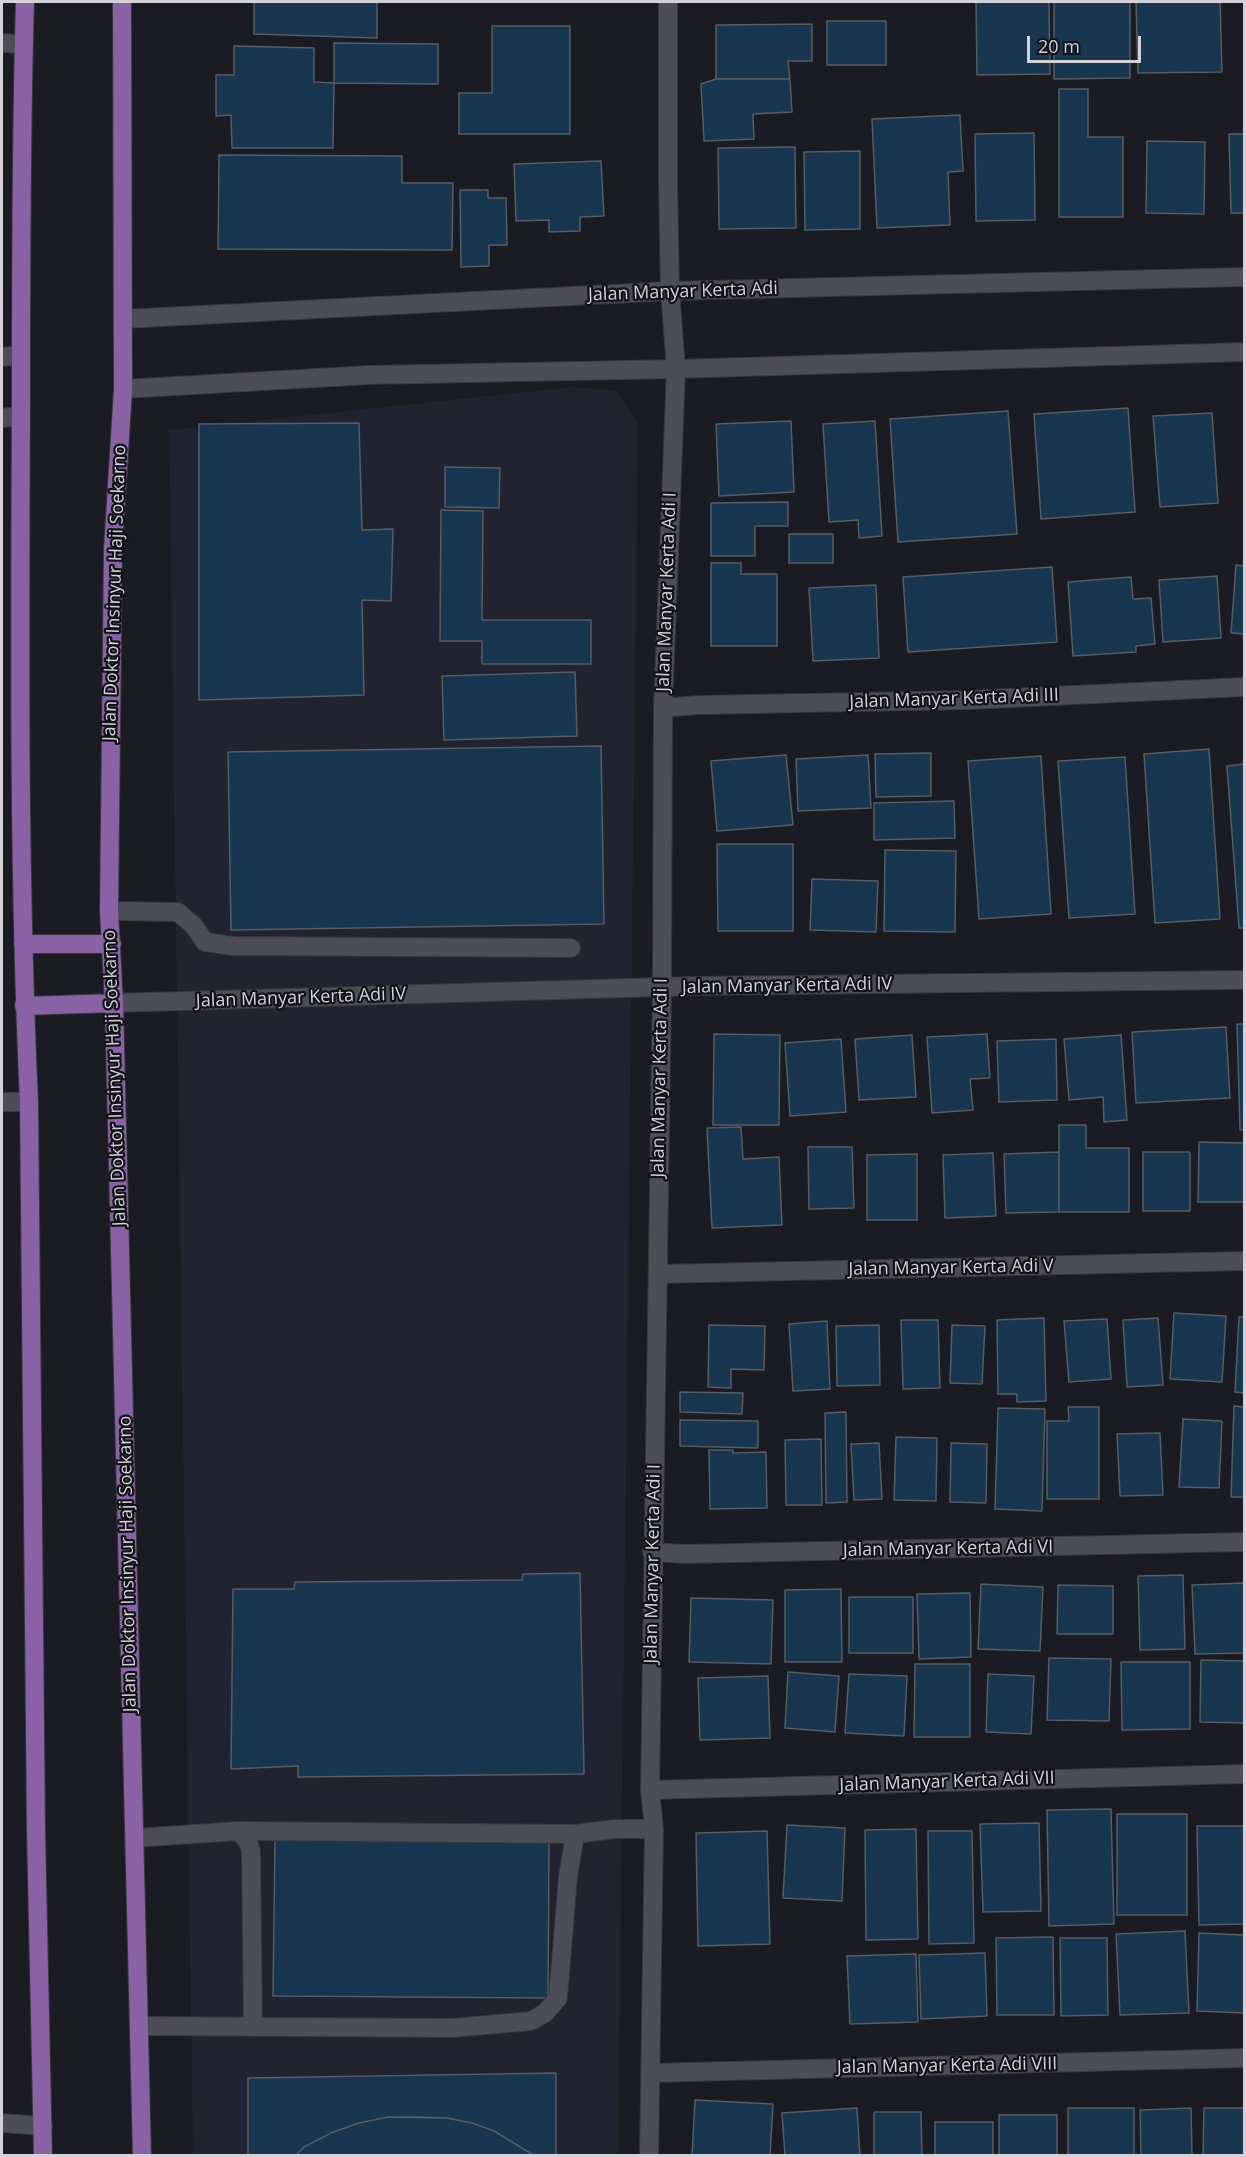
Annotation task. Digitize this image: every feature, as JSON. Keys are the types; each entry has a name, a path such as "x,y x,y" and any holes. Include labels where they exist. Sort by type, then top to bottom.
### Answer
{"main road":[{"path":"25,2 14,359 21,397 10,417 24,1006 29,1102 36,1843 43,2156"},
{"name":"Jalan Doktor Insinyur Haji Soekarno","path":"122,2 123,382 113,549 109,911 114,1003 142,2156"},
{"path":"23,944 112,944"},
{"path":"24,1006 114,1003"}],"street":[{"name":"Jalan Manyar Kerta Adi I","path":"649,2156 654,1829 650,1790 652,1552 662,987 663,708 676,369 671,297 668,183 668,2"},
{"path":"2,43 23,44"},
{"name":"Jalan Manyar Kerta Adi","path":"123,326 671,297 1245,277"},
{"path":"123,382 1245,352"},
{"name":"Jalan Manyar Kerta Adi III","path":"663,708 698,705 968,700 1245,687"},
{"path":"109,911 178,912 194,926 205,942 233,946 571,948"},
{"name":"Jalan Manyar Kerta Adi IV","path":"114,1003 662,987 1245,980"},
{"path":"2,1102 29,1102"},
{"name":"Jalan Manyar Kerta Adi V","path":"658,1274 1245,1261"},
{"name":"Jalan Manyar Kerta Adi VI","path":"652,1552 686,1554 1245,1542"},
{"name":"Jalan Manyar Kerta Adi VII","path":"650,1790 1245,1774"},
{"path":"135,1838 238,1831 575,1834 615,1829 654,1829"},
{"path":"238,1831 247,1840 251,1851 253,2027"},
{"path":"140,2026 452,2028 531,2021 545,2013 558,1998 568,1877 575,1834"},
{"name":"Jalan Manyar Kerta Adi VIII","path":"650,2073 1245,2058"},
{"path":"2,2123 43,2126"}],"shaded area":[{"path":"573,387 616,391 638,422 618,2155 193,2155 169,430"}],"building":[{"path":"254,2 377,2 377,38 254,34"},
{"path":"976,2 1049,2 1050,74 977,75"},
{"path":"1054,2 1130,2 1130,78 1054,79"},
{"path":"1136,2 1220,2 1222,72 1138,73"},
{"path":"827,21 886,21 886,65 827,65"},
{"path":"812,24 812,61 788,61 790,79 716,79 716,25"},
{"path":"492,26 570,26 570,134 459,134 459,93 492,93"},
{"path":"334,43 438,44 438,84 334,83"},
{"path":"234,46 314,48 314,82 334,83 333,148 232,148 231,115 216,116 216,75 234,75"},
{"path":"716,79 790,79 792,112 753,114 754,139 704,141 701,84"},
{"path":"1059,89 1088,89 1088,137 1123,137 1123,217 1059,217"},
{"path":"960,115 963,171 948,172 950,225 877,228 872,119"},
{"path":"1034,133 1035,220 976,221 975,134"},
{"path":"1229,134 1244,134 1244,213 1231,213"},
{"path":"1147,141 1205,142 1204,214 1146,213"},
{"path":"795,147 796,228 719,229 718,148"},
{"path":"860,151 860,229 805,230 804,152"},
{"path":"219,155 402,156 402,183 453,183 452,250 218,249"},
{"path":"601,161 604,216 580,217 580,231 549,232 549,220 516,221 514,164"},
{"path":"460,190 488,190 488,198 506,198 507,245 489,245 489,266 461,267"},
{"path":"1128,408 1135,512 1041,519 1034,414"},
{"path":"1008,411 1017,534 898,542 890,419"},
{"path":"1212,413 1218,503 1160,507 1153,416"},
{"path":"791,421 794,492 719,496 716,424"},
{"path":"875,421 882,536 859,538 858,520 829,522 823,424"},
{"path":"359,423 362,530 393,529 391,601 362,600 364,695 199,700 199,424"},
{"path":"445,467 500,468 499,508 445,507"},
{"path":"788,502 788,526 755,526 755,556 711,556 711,503"},
{"path":"441,510 483,511 482,620 591,620 591,664 482,664 482,641 440,641"},
{"path":"789,534 833,534 833,563 789,563"},
{"path":"711,563 741,563 741,574 777,574 777,646 711,646"},
{"path":"1236,565 1244,566 1244,634 1231,633"},
{"path":"1052,567 1057,642 908,652 903,577"},
{"path":"1217,576 1221,638 1163,642 1159,580"},
{"path":"1131,577 1133,599 1151,598 1155,644 1136,646 1136,652 1073,656 1068,582"},
{"path":"876,585 879,658 813,661 809,588"},
{"path":"575,672 577,736 444,740 442,676"},
{"path":"601,746 604,924 231,930 228,752"},
{"path":"1209,749 1220,919 1155,923 1144,754"},
{"path":"931,753 931,796 876,797 875,754"},
{"path":"786,755 793,825 717,831 711,761"},
{"path":"868,755 871,808 798,811 796,759"},
{"path":"1041,756 1051,914 979,919 968,761"},
{"path":"1125,757 1135,914 1069,918 1058,761"},
{"path":"1244,764 1244,928 1239,928 1227,766"},
{"path":"954,801 955,838 874,840 874,803"},
{"path":"717,844 793,844 793,931 718,931"},
{"path":"885,850 956,851 955,932 884,931"},
{"path":"812,879 878,881 876,932 810,930"},
{"path":"1237,1024 1244,1024 1244,1130 1240,1130"},
{"path":"1226,1027 1230,1098 1136,1103 1132,1032"},
{"path":"714,1034 780,1035 779,1125 713,1125"},
{"path":"987,1034 990,1078 970,1079 973,1110 932,1113 927,1037"},
{"path":"912,1035 916,1097 859,1100 855,1039"},
{"path":"1121,1035 1127,1120 1104,1122 1103,1097 1069,1100 1064,1039"},
{"path":"841,1039 846,1112 790,1116 785,1043"},
{"path":"1056,1039 1057,1100 999,1102 997,1041"},
{"path":"1059,1125 1086,1125 1086,1148 1129,1148 1129,1212 1059,1212"},
{"path":"741,1127 743,1159 779,1157 782,1225 712,1228 707,1128"},
{"path":"1199,1142 1244,1143 1244,1202 1198,1202"},
{"path":"808,1147 852,1147 854,1208 809,1209"},
{"path":"1059,1152 1059,1212 1006,1213 1004,1154"},
{"path":"1143,1152 1190,1152 1190,1211 1143,1211"},
{"path":"993,1153 996,1216 945,1218 943,1155"},
{"path":"917,1154 917,1220 867,1220 867,1155"},
{"path":"1174,1313 1226,1316 1222,1382 1170,1379"},
{"path":"1239,1317 1244,1317 1244,1393 1235,1392"},
{"path":"1044,1318 1046,1401 1017,1402 1017,1394 998,1394 997,1320"},
{"path":"1158,1318 1163,1385 1127,1387 1123,1320"},
{"path":"1107,1319 1111,1379 1069,1382 1064,1321"},
{"path":"901,1320 938,1320 940,1388 903,1389"},
{"path":"827,1321 830,1389 793,1391 789,1324"},
{"path":"709,1325 765,1326 764,1370 731,1369 731,1388 708,1387"},
{"path":"879,1325 880,1385 837,1386 836,1326"},
{"path":"952,1325 985,1326 982,1384 950,1383"},
{"path":"680,1392 743,1393 742,1414 680,1412"},
{"path":"1234,1406 1244,1407 1244,1497 1231,1497"},
{"path":"1068,1407 1099,1407 1099,1499 1047,1499 1047,1421 1069,1421"},
{"path":"998,1408 1045,1409 1042,1511 995,1509"},
{"path":"846,1412 847,1502 826,1503 825,1413"},
{"path":"1183,1419 1222,1421 1219,1488 1179,1487"},
{"path":"680,1420 758,1421 758,1448 680,1446"},
{"path":"1160,1433 1163,1495 1120,1496 1117,1434"},
{"path":"896,1437 937,1438 936,1501 894,1500"},
{"path":"821,1439 822,1505 786,1505 785,1440"},
{"path":"879,1443 882,1499 854,1500 851,1444"},
{"path":"951,1443 987,1444 986,1503 950,1502"},
{"path":"709,1450 733,1450 733,1453 766,1452 767,1508 710,1509"},
{"path":"580,1573 584,1774 298,1777 298,1766 231,1769 233,1589 294,1589 295,1582 522,1580 523,1574"},
{"path":"1183,1575 1185,1649 1140,1650 1138,1576"},
{"path":"1244,1583 1244,1653 1195,1654 1192,1585"},
{"path":"981,1584 1043,1587 1040,1651 978,1649"},
{"path":"1058,1585 1113,1586 1113,1634 1057,1634"},
{"path":"841,1589 842,1662 785,1662 785,1590"},
{"path":"970,1593 971,1657 919,1659 917,1594"},
{"path":"849,1597 913,1597 913,1653 849,1653"},
{"path":"691,1598 773,1600 771,1664 689,1662"},
{"path":"1049,1658 1111,1659 1109,1721 1047,1720"},
{"path":"1201,1660 1244,1661 1244,1723 1200,1722"},
{"path":"1121,1662 1190,1662 1190,1729 1122,1730"},
{"path":"915,1664 970,1664 970,1737 914,1737"},
{"path":"788,1672 839,1676 835,1732 785,1728"},
{"path":"849,1674 907,1676 904,1736 845,1733"},
{"path":"988,1674 1034,1676 1031,1734 986,1732"},
{"path":"768,1676 770,1738 700,1740 698,1678"},
{"path":"1111,1809 1114,1924 1049,1926 1047,1810"},
{"path":"1117,1814 1187,1814 1187,1915 1117,1915"},
{"path":"1039,1823 1041,1911 983,1912 980,1824"},
{"path":"787,1825 845,1828 842,1901 783,1898"},
{"path":"1197,1826 1244,1826 1244,1924 1199,1925"},
{"path":"916,1829 918,1939 866,1940 865,1830"},
{"path":"767,1831 770,1944 698,1946 696,1833"},
{"path":"928,1831 972,1831 974,1943 929,1944"},
{"path":"275,1839 549,1841 548,1998 273,1996"},
{"path":"1185,1931 1189,2013 1120,2015 1116,1934"},
{"path":"1199,1933 1244,1935 1244,2013 1197,2011"},
{"path":"1053,1937 1054,2015 997,2015 996,1938"},
{"path":"1060,1938 1107,1938 1108,2015 1061,2016"},
{"path":"985,1953 987,2016 921,2019 919,1955"},
{"path":"916,1954 918,2022 850,2024 847,1956"},
{"path":"556,2073 556,2156 535,2156 494,2131 472,2123 447,2118 388,2117 359,2123 331,2133 304,2147 295,2156 248,2156 248,2078"},
{"path":"695,2100 773,2104 770,2156 692,2156"},
{"path":"857,2108 860,2156 785,2156 782,2113"},
{"path":"1068,2108 1134,2108 1134,2156 1068,2156"},
{"path":"1191,2108 1192,2156 1141,2156 1140,2110"},
{"path":"1204,2108 1244,2108 1244,2156 1203,2156"},
{"path":"874,2112 921,2112 922,2156 874,2156"},
{"path":"999,2115 1057,2115 1057,2156 999,2156"},
{"path":"388,2117 447,2118 472,2123 494,2131 535,2156 295,2156 304,2147 331,2133 359,2123"},
{"path":"935,2122 993,2122 993,2156 935,2156"}]}
